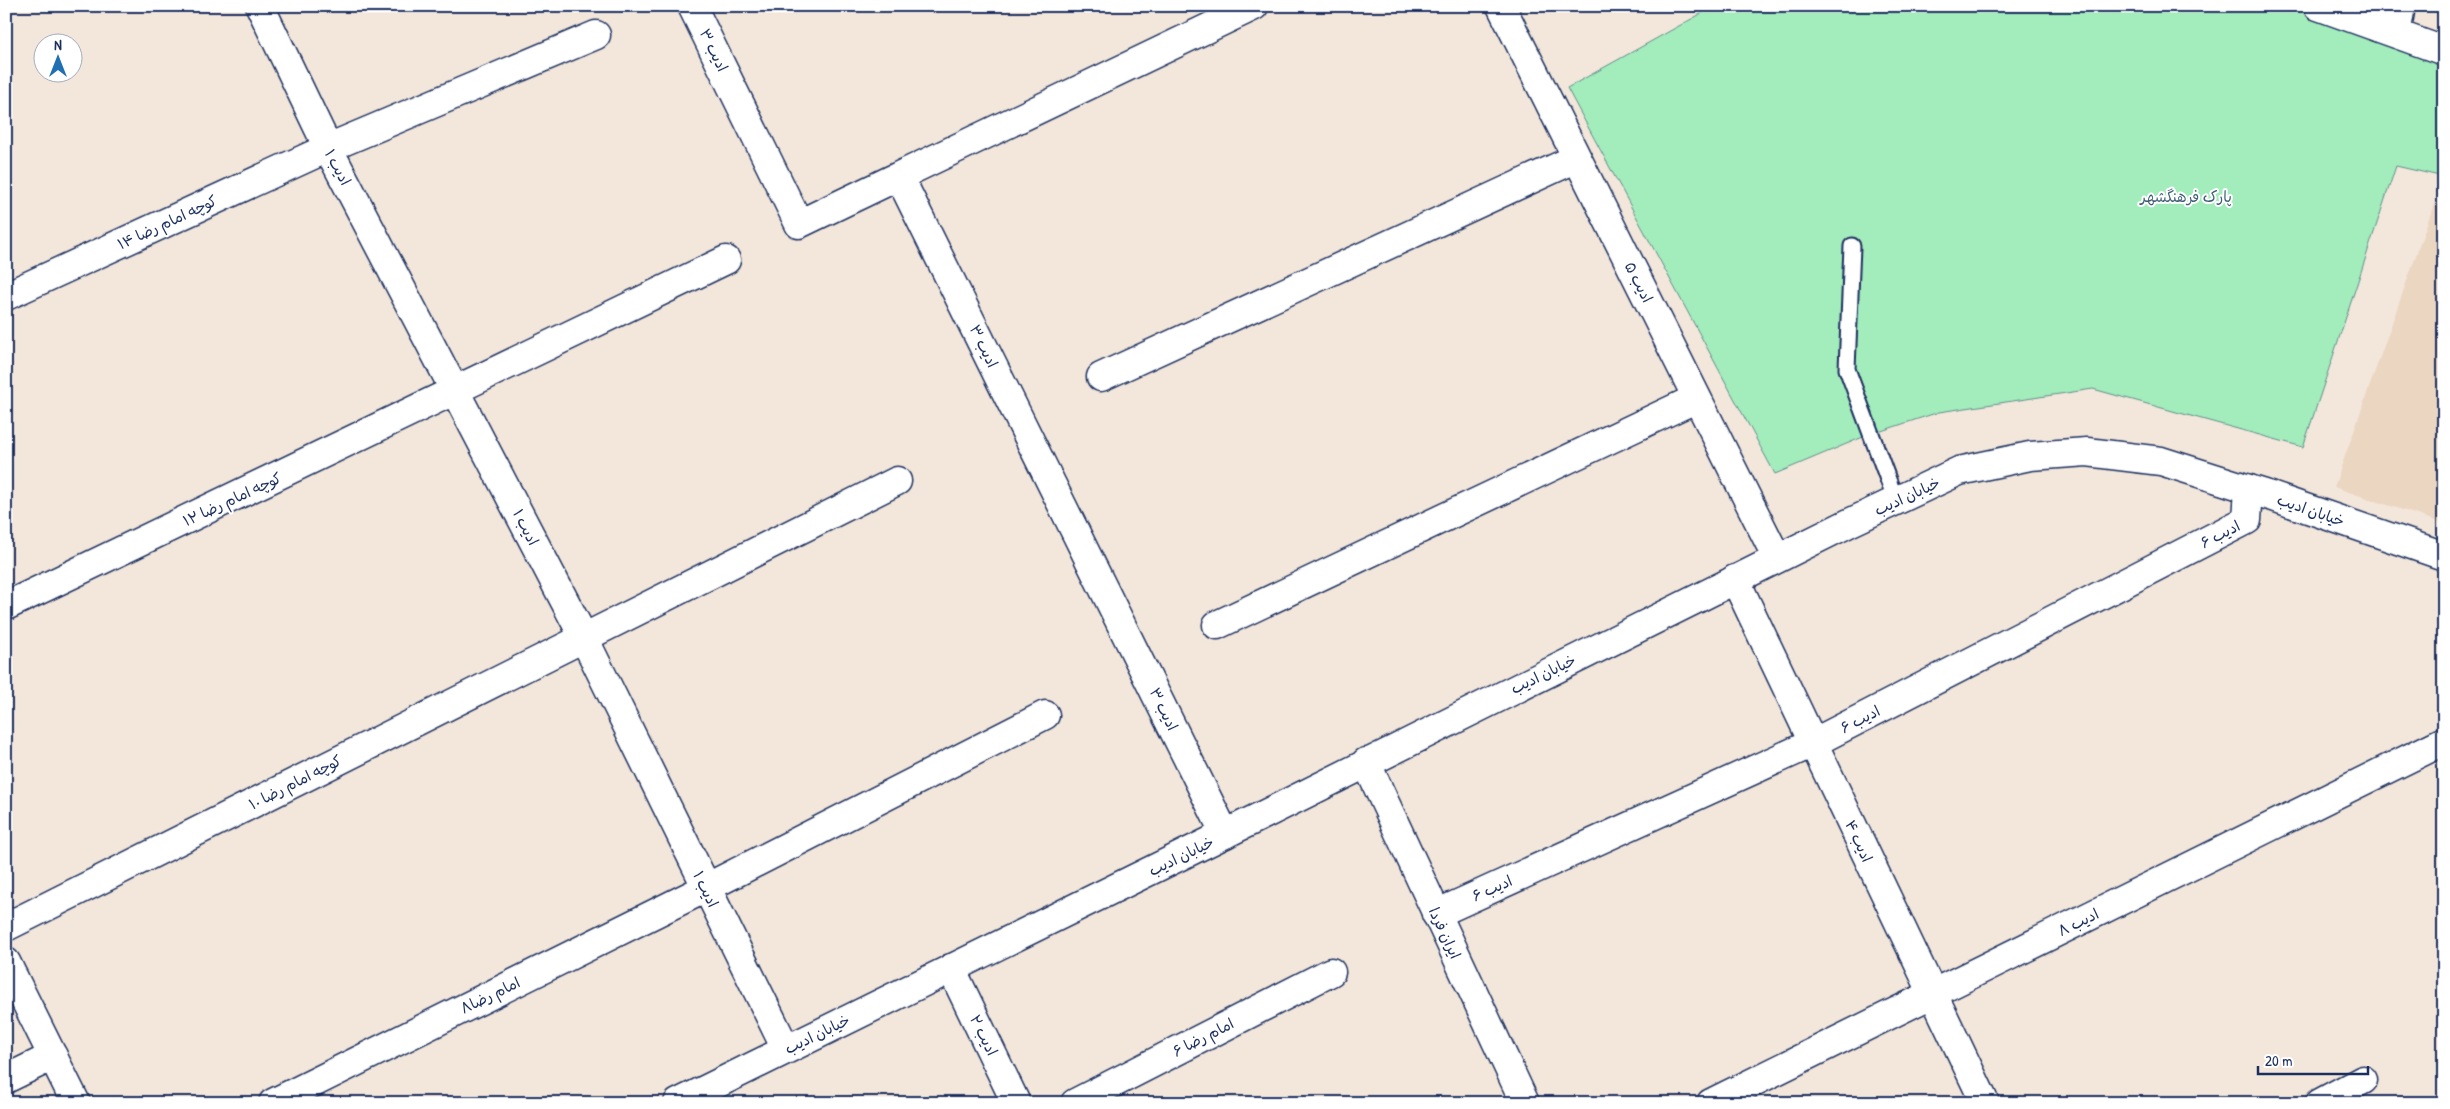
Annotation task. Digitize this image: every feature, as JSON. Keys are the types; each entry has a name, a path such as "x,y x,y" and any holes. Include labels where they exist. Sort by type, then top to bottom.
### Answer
{"street":[{"name":"ادیب ۱","path":"260,6 328,148 457,391 584,638 786,1049"},
{"name":"ادیب ۳","path":"692,6 799,224 899,176 1226,834"},
{"path":"899,176 1254,6"},
{"name":"ادیب ۵","path":"1501,6 1777,558"},
{"path":"2318,6 2444,51"},
{"path":"2396,34 2401,6"},
{"name":"کوچه امام رضا ۱۴","path":"6,296 328,148 596,35"},
{"path":"1101,377 1577,158"},
{"name":"کوچه امام رضا ۱۲","path":"6,606 457,391 726,260"},
{"path":"1217,625 1697,398"},
{"name":"خیابان ادیب","path":"678,1103 1226,834 1366,762 1777,558 1959,471 2030,456 2087,452 2161,461 2250,489 2444,556"},
{"name":"کوچه امام رضا ۱۰","path":"6,927 897,481"},
{"name":"ادیب ۶","path":"1436,914 1813,743 2247,520 2250,489"},
{"name":"ادیب ۴","path":"1735,579 1985,1103"},
{"name":"امام رضا۸","path":"274,1103 706,888 1046,715"},
{"name":"ادیب ۸","path":"1711,1103 2444,741"},
{"name":"ایران فردا","path":"1366,762 1524,1103"},
{"path":"6,962 76,1103"},
{"name":"ادیب ۲","path":"951,968 1016,1103"},
{"name":"امام رضا ۶","path":"1074,1103 1331,972"},
{"path":"6,1079 53,1056"},
{"path":"2320,1103 2363,1080"}],"lane":[{"path":"1852,246 1846,369 1896,501"}],"shaded area":[{"path":"2434,204 2444,207 2444,524 2334,487"}],"green space":[{"name":"پارک فرهنگشهر","path":"1715,6 2289,6 2444,58 2444,177 2396,166 2303,447 2093,389 1939,412 1863,437 1775,474 1567,88"}]}
